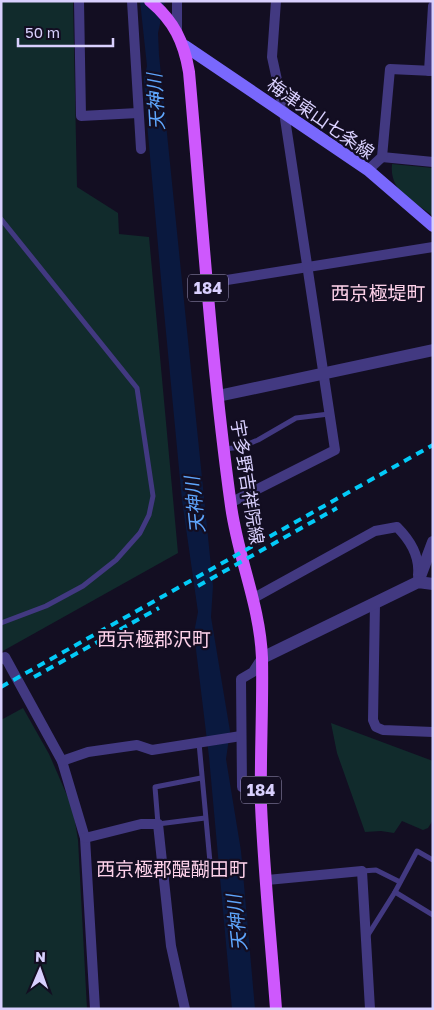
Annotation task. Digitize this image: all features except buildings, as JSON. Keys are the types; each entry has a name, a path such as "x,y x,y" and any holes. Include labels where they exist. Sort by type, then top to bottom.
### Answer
{"main road":[{"name":"宇多野吉祥院線","path":"150,1 177,30 185,46 189,72 218,396 230,503 235,535 254,598 262,658 261,797 276,1009"},
{"name":"梅津東山七条線","path":"185,46 368,170 433,226"}],"street":[{"path":"79,1 81,116 138,113"},
{"path":"132,1 141,149"},
{"path":"177,1 177,30"},
{"path":"230,503 334,450 305,267 284,112 272,57 276,1"},
{"path":"368,170 382,157 390,69 431,71 433,6"},
{"path":"382,157 433,162"},
{"path":"208,283 433,247"},
{"path":"218,396 433,350"},
{"path":"254,598 375,531 397,527 408,538 419,562 418,582"},
{"path":"418,582 433,542"},
{"path":"261,797 242,787 237,736 241,679 253,672 262,658 418,582 433,584"},
{"path":"375,603 373,720 376,727 383,730 433,732"},
{"path":"2,656 62,761 85,838 95,1009"},
{"path":"62,761 88,752 138,746 152,750 237,736"},
{"path":"85,838 141,824 158,824 172,946 185,1009"},
{"path":"266,880 362,871 370,1009"}],"lane":[{"path":"1,219 137,388 153,496 148,515 140,533 116,560 83,586 46,606 1,623"},
{"path":"225,449 241,447 258,440 296,418 329,414"},
{"path":"163,864 211,874 201,778 200,743"},
{"path":"201,778 154,787 158,824 205,818"},
{"path":"366,937 395,892 417,851 433,860"},
{"path":"362,871 376,870 400,882"},
{"path":"395,892 433,915"}],"green space":[{"path":"1,1 73,1 77,187 118,213 119,234 149,237 178,553 1,652"},
{"path":"392,164 433,168 433,216 398,189 392,174"},
{"path":"23,708 49,754 73,809 78,840 87,1009 1,1009 1,720"},
{"path":"331,723 433,761 433,820 428,828 423,830 402,821 394,833 381,831 365,832 337,753"}],"water":[{"name":"天神川","path":"140,1 165,1 158,33 159,55 213,586 211,617 230,731 226,759 241,851 255,1009 232,1009 209,757 194,633 198,612 182,500 162,290 146,112 144,79 147,66"}],"railway":[{"path":"1,687 433,445"},
{"path":"198,586 337,508"},
{"path":"34,677 159,608"}],"district":[{"name":"西京極堤町","path":"378,292"},
{"name":"西京極郡沢町","path":"154,638"},
{"name":"西京極郡醍醐田町","path":"172,868"}]}
